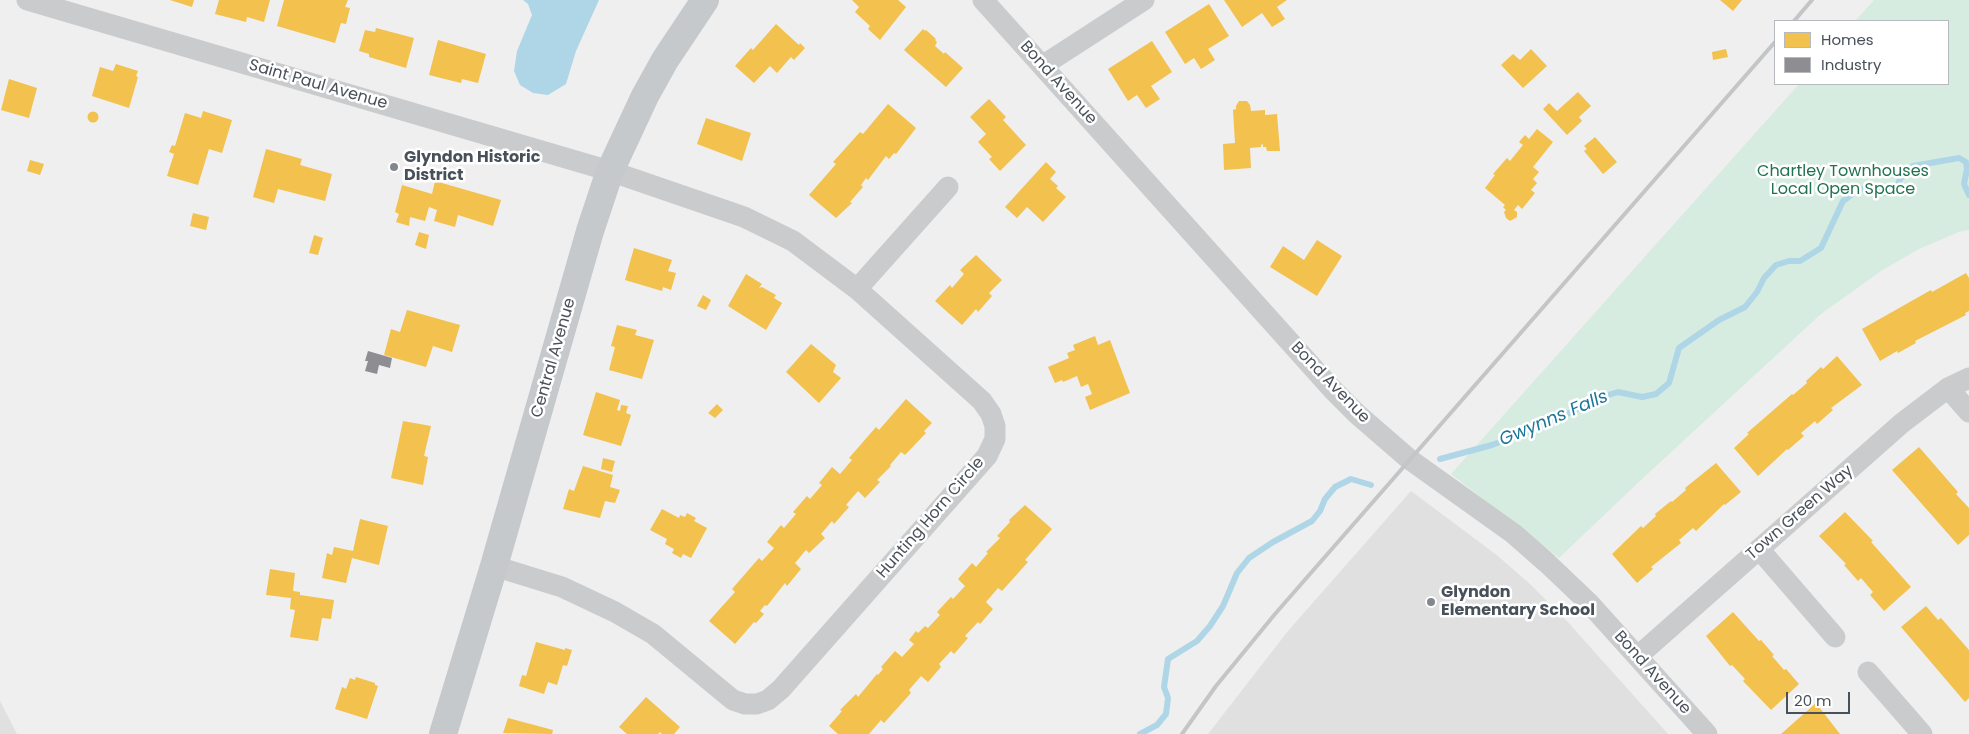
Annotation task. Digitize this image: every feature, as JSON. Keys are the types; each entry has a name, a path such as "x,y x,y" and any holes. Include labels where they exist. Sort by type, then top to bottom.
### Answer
{"main road":[{"name":"Central Avenue","path":"443,734 494,566 590,231 610,171 645,96 665,60 705,0"}],"street":[{"name":"Saint Paul Avenue","path":"27,0 610,171"},
{"name":"Bond Avenue","path":"983,0 1333,390 1357,414 1409,459 1527,546 1589,603 1707,734"},
{"path":"1042,66 1144,0"},
{"name":"Hunting Horn Circle","path":"494,566 562,588 615,612 654,634 733,700 745,704 757,704 768,700 781,689 987,456 995,439 995,426 991,414 982,401 857,289 793,241 744,217 610,171"},
{"path":"857,289 948,188"},
{"name":"Town Green Way","path":"1638,656 1902,423 1948,388 1969,378"},
{"path":"1948,388 1969,412"},
{"path":"1759,549 1835,636"},
{"path":"1868,672 1922,734"}],"shaded area":[{"name":"Glyndon Elementary School","path":"1411,491 1498,556 1531,585 1566,620 1668,734 1208,734 1288,631"},
{"path":"0,701 17,734 0,734"}],"green space":[{"name":"Chartley Townhouses Local Open Space","path":"1874,0 1969,0 1969,230 1959,232 1919,249 1881,271 1821,314 1559,558 1451,474 1798,85 1949,85 1949,20 1856,20"}],"water":[{"path":"523,0 599,0 576,51 566,84 548,95 533,93 520,85 514,71 517,51 532,15 528,4"}],"building: Homes":[{"path":"170,0 194,0 192,7"},
{"path":"219,0 270,0 264,22 247,17 246,22 215,14"},
{"path":"284,0 348,0 345,7 350,8 346,24 341,23 335,43 277,26"},
{"path":"852,0 898,0 906,7 880,40 868,29 870,26 855,12 859,7"},
{"path":"1224,0 1287,0 1277,7 1285,19 1272,27 1262,13 1242,27"},
{"path":"1720,0 1742,0 1733,11"},
{"path":"1209,4 1229,36 1208,49 1215,60 1201,69 1194,58 1185,64 1165,32"},
{"path":"776,24 799,45 800,43 805,48 794,60 791,57 777,73 770,66 754,83 735,66 751,48 753,50"},
{"path":"376,28 414,38 406,68 369,57 369,54 359,51 365,30 375,32"},
{"path":"923,29 936,39 935,46 963,68 946,87 904,50"},
{"path":"438,40 486,54 478,83 462,79 461,83 429,75"},
{"path":"1152,41 1172,72 1151,86 1160,99 1146,108 1137,95 1128,101 1108,69"},
{"path":"1531,49 1547,66 1523,88 1501,65 1513,54 1520,60"},
{"path":"1726,49 1728,57 1713,60 1712,52"},
{"path":"116,64 138,71 129,108 92,96 100,67 113,71"},
{"path":"9,79 37,88 29,118 1,110"},
{"path":"1578,92 1591,106 1579,117 1582,121 1567,135 1543,109 1549,103 1557,111"},
{"path":"989,99 1006,117 1003,120 1026,145 1000,171 989,159 992,157 978,142 986,134 970,117"},
{"path":"1239,101 1247,101 1251,111 1265,110 1265,115 1277,114 1280,151 1267,151 1263,144 1261,147 1250,148 1251,168 1224,170 1223,144 1235,143 1233,110 1236,109"},
{"path":"888,104 916,128 896,154 894,153 889,159 886,156 868,180 866,178 861,185 863,187 850,202 852,203 836,218 809,195 836,164 833,162 860,132 863,134"},
{"path":"203,111 232,120 222,153 209,149 198,185 167,176 174,154 169,152 172,145 175,146 185,113 201,118"},
{"path":"91,112 95,112 98,117 97,121 91,122 88,119 88,115"},
{"path":"706,118 751,133 742,161 697,144"},
{"path":"1537,129 1553,142 1533,167 1539,172 1533,179 1537,183 1531,190 1535,193 1522,209 1518,205 1514,210 1517,212 1517,217 1510,221 1506,218 1504,212 1506,210 1503,207 1505,205 1485,188 1495,175 1493,174 1507,158 1510,161 1523,145 1519,142 1525,135 1529,139"},
{"path":"1595,137 1617,162 1603,174 1584,151 1587,149 1584,146"},
{"path":"266,149 302,159 300,165 332,174 325,201 278,189 274,203 253,197"},
{"path":"30,160 44,164 40,175 27,171"},
{"path":"1046,162 1056,172 1050,179 1066,197 1043,222 1027,207 1017,218 1005,207"},
{"path":"435,181 501,200 493,226 458,215 455,227 434,221 437,210 429,207 425,221 410,217 409,226 396,222 399,214 395,212 402,185 432,194"},
{"path":"193,213 209,217 206,230 190,226"},
{"path":"419,232 429,235 426,249 415,245"},
{"path":"314,235 323,238 318,255 309,253"},
{"path":"1317,240 1342,256 1317,296 1270,267 1283,246 1304,260"},
{"path":"634,248 672,260 668,271 676,273 671,290 663,287 662,291 625,280"},
{"path":"976,255 1002,280 989,293 992,296 978,312 976,309 962,325 935,301 950,285 952,288 964,274 960,270"},
{"path":"1966,273 1969,278 1969,311 1965,313 1966,315 1880,361 1862,329 1931,290 1932,292"},
{"path":"746,274 762,284 759,288 762,287 776,295 774,298 782,303 766,330 728,306"},
{"path":"703,295 711,300 706,310 697,306"},
{"path":"407,310 460,325 452,352 433,346 426,367 384,355 391,329 400,332"},
{"path":"617,325 637,330 635,335 654,340 642,379 609,370 615,347 611,346"},
{"path":"1095,336 1098,345 1110,340 1130,393 1090,410 1085,397 1092,394 1088,384 1081,387 1077,376 1055,383 1048,367 1069,358 1067,353 1075,350 1073,345"},
{"path":"811,344 836,365 833,372 841,378 819,403 786,372"},
{"path":"1837,356 1862,385 1831,408 1833,410 1817,424 1815,421 1801,433 1804,436 1758,476 1734,448 1749,434 1747,433 1807,383 1806,381 1821,367 1823,369"},
{"path":"596,392 620,400 617,410 620,411 621,405 628,406 626,413 631,415 621,446 583,435"},
{"path":"906,399 932,423 924,431 926,433 905,455 901,452 891,466 877,480 880,482 865,498 858,491 846,505 849,507 834,524 832,521 821,534 825,538 809,553 806,550 795,563 801,569 787,586 785,583 767,606 765,605 760,611 764,614 756,623 754,622 735,644 709,621 735,592 732,589 759,558 762,561 774,548 767,542 781,525 784,528 796,514 793,512 807,496 810,499 822,485 819,483 832,467 840,474 852,460 849,458 876,427 879,430"},
{"path":"717,404 723,410 715,418 708,413"},
{"path":"403,421 431,426 424,456 428,457 423,485 391,478"},
{"path":"1919,447 1958,492 1956,494 1969,508 1969,535 1958,545 1892,470"},
{"path":"603,458 615,461 612,472 601,469"},
{"path":"1716,463 1741,492 1724,504 1696,531 1693,528 1679,540 1681,543 1651,567 1653,569 1637,583 1612,554 1641,526 1643,528 1656,516 1655,514 1672,502 1686,490 1685,488"},
{"path":"583,466 613,475 610,487 620,490 615,503 605,501 600,518 563,509 569,489 574,491"},
{"path":"1025,505 1052,529 1025,560 1028,562 1002,591 998,588 986,602 993,609 980,624 978,622 965,636 968,638 954,654 951,651 939,664 941,667 928,682 921,676 909,690 911,693 884,723 881,720 869,734 838,734 829,726 842,711 840,710 856,694 858,697 883,669 881,667 895,651 902,657 914,644 909,640 916,631 918,633 925,626 928,628 940,615 937,612 965,586 958,579 972,563 976,567 988,553 986,552 1000,538 997,536 1010,522 1009,520"},
{"path":"662,509 679,518 680,515 685,517 687,513 696,518 694,521 707,528 691,558 683,554 681,558 672,553 674,549 665,544 667,539 650,530"},
{"path":"1845,512 1873,541 1871,542 1911,587 1884,611 1870,595 1873,592 1861,578 1858,581 1844,565 1846,564 1819,536"},
{"path":"360,519 388,526 379,565 352,558 346,583 322,578 327,553 332,555 334,547 353,551"},
{"path":"270,569 295,573 293,591 300,592 300,595 334,600 331,619 322,618 318,641 290,637 295,610 290,609 291,598 266,595"},
{"path":"1926,606 1938,620 1941,618 1969,650 1969,698 1965,702 1901,627"},
{"path":"1733,612 1759,641 1761,640 1784,670 1786,669 1799,684 1771,710 1743,681 1745,679 1732,665 1730,666 1706,636"},
{"path":"536,642 565,650 565,648 572,650 567,666 563,665 557,685 548,682 544,694 519,686 522,675 526,676"},
{"path":"356,677 375,683 378,686 367,719 335,709 342,687 346,689 350,678 355,680"},
{"path":"646,697 680,727 674,734 662,734 660,732 658,734 627,734 619,727"},
{"path":"1816,703 1840,734 1781,734"},
{"path":"508,718 553,730 552,734 503,733"}],"building: Industry":[{"path":"368,351 392,358 390,368 379,365 377,374 365,371"}],"waterway":[{"name":"Gwynns Falls","path":"1440,459 1492,445 1537,428 1605,396 1618,392 1642,397 1656,394 1669,383 1679,348 1719,320 1745,307 1757,292 1764,278 1776,265 1789,261 1800,261 1821,248 1843,201 1858,190 1868,188 1883,193 1894,193 1900,179 1913,166 1959,158 1966,162 1967,169 1964,184 1969,195"},
{"name":"Gwynns Falls","path":"1140,734 1157,725 1166,714 1168,698 1164,687 1168,659 1197,641 1210,626 1223,606 1237,573 1249,558 1273,542 1312,521 1320,511 1325,499 1335,487 1351,479 1371,485"}],"railway":[{"path":"1795,20 1812,0"},
{"path":"1182,734 1216,686 1275,614 1774,43"}],"place":[{"name":"Glyndon Historic District","path":"394,167"},
{"name":"Glyndon Elementary School","path":"1431,602"}]}
